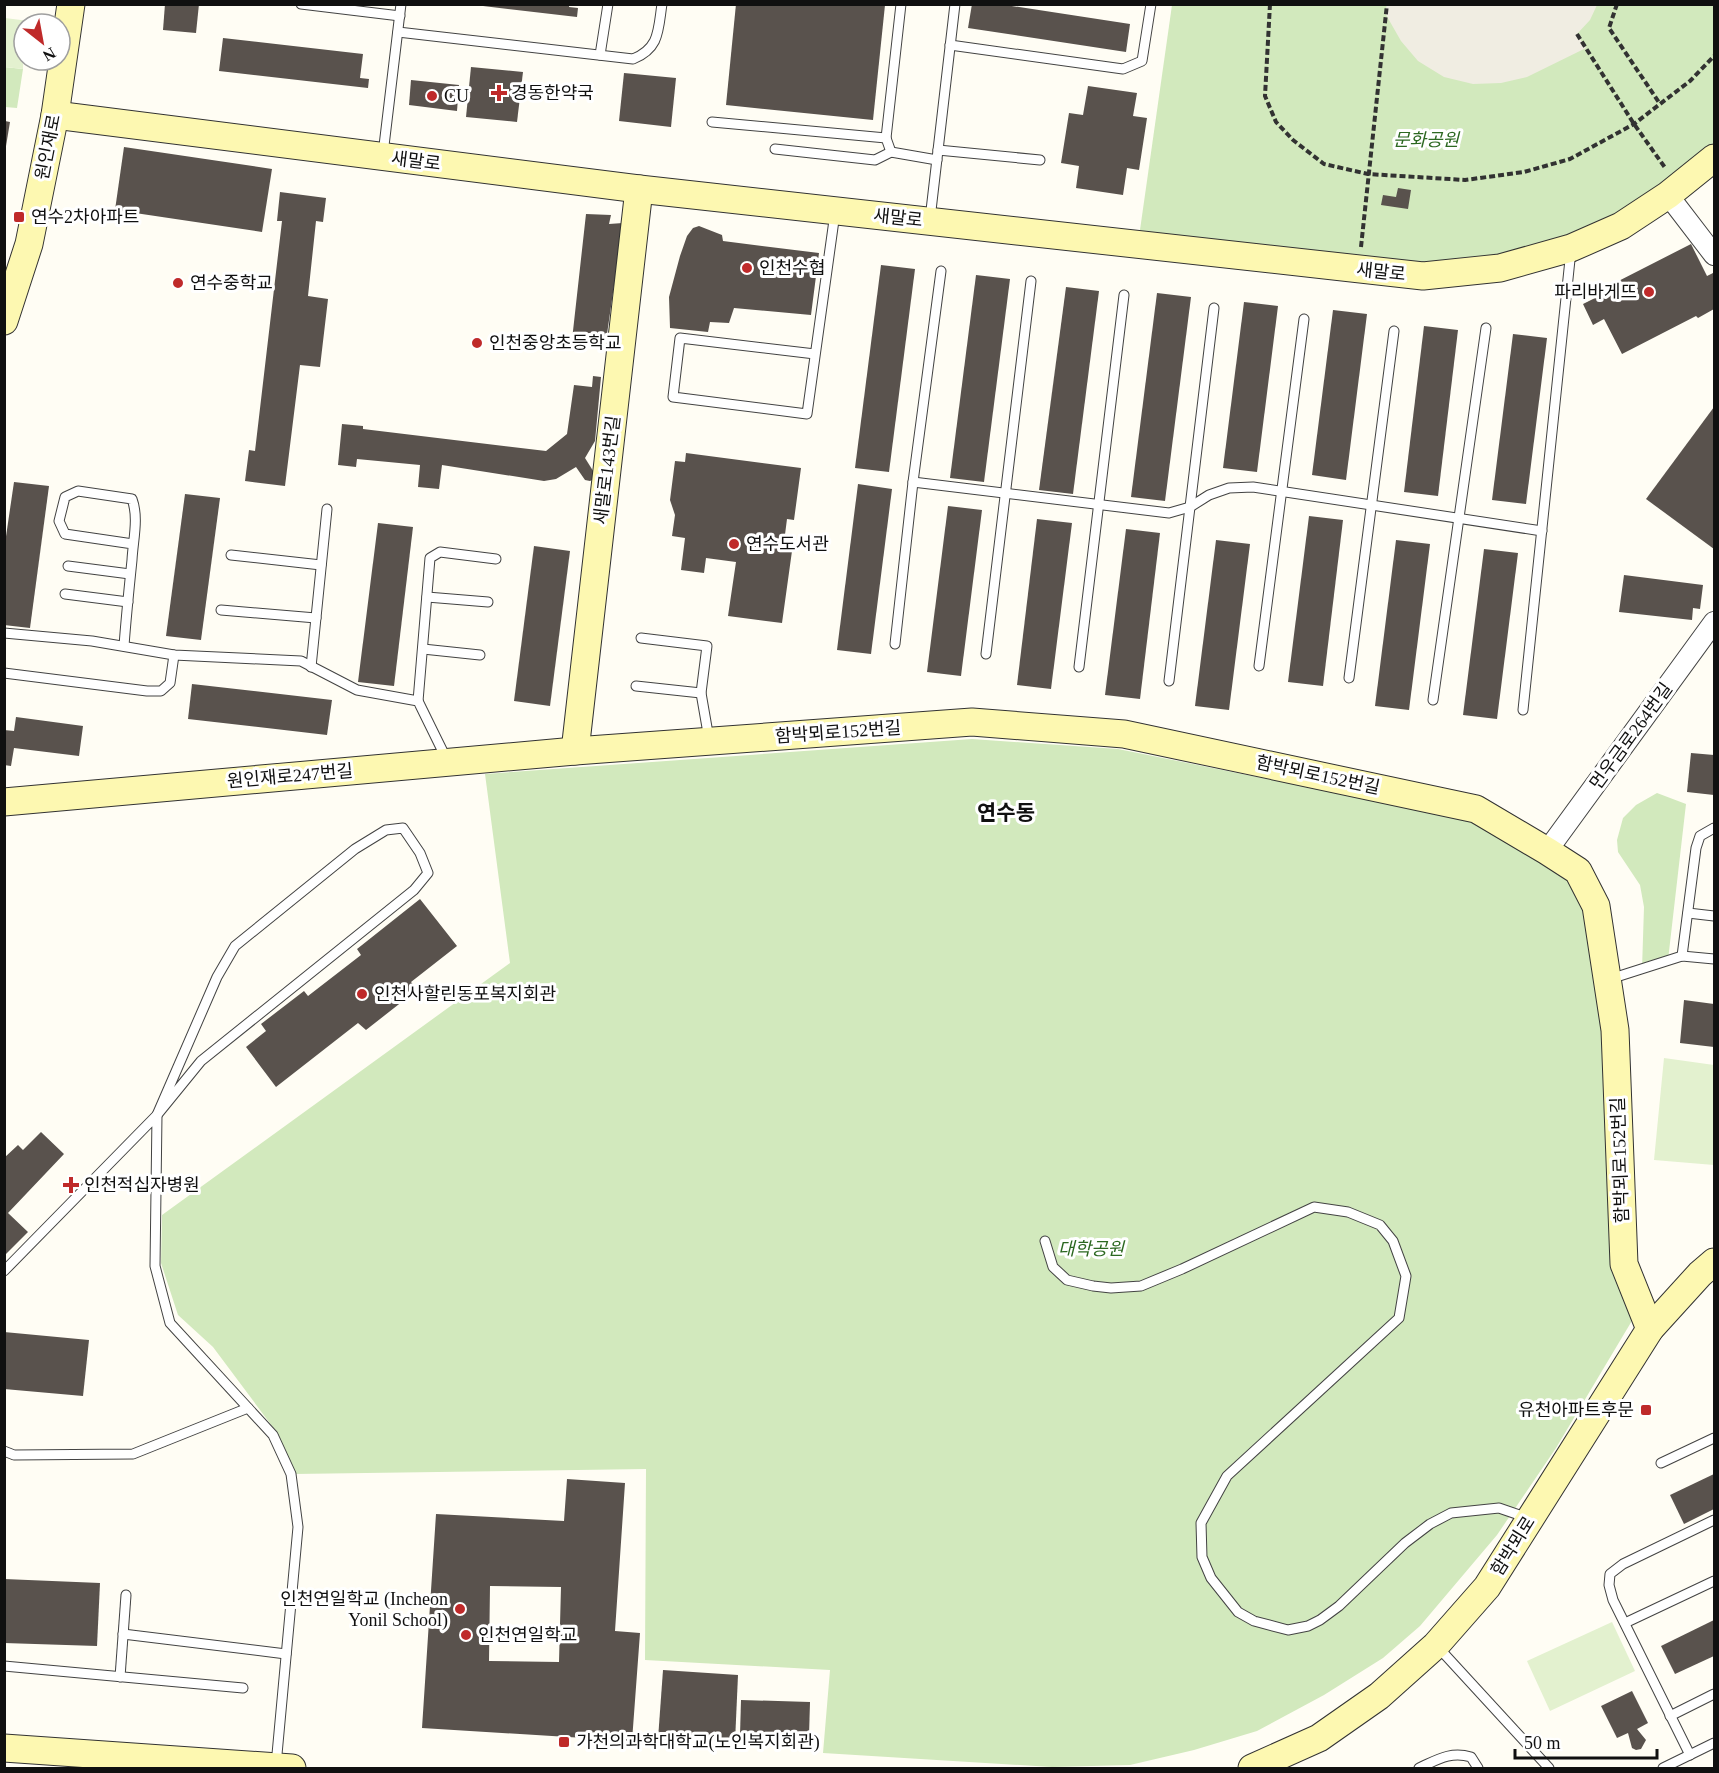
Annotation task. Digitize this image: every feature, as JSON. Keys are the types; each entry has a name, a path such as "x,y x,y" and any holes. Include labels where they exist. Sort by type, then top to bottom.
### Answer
{"street":[{"name":"원인재로","path":"4,321 29,244 55,115 71,4"},
{"name":"새말로","path":"55,115 639,189 1423,276 1500,268 1571,248 1621,226 1674,191 1714,158"},
{"name":"새말로143번길","path":"574,751 639,189"},
{"path":"1674,191 1714,255"},
{"name":"먼우금로264번길","path":"1547,850 1714,622"},
{"name":"함박뫼로152번길","path":"574,751 972,722 1124,734 1476,809 1547,850 1578,871 1596,906 1616,1030 1624,1264 1650,1329"},
{"name":"원인재로247번길","path":"4,802 574,751"},
{"name":"함박뫼로","path":"1252,1768 1319,1738 1379,1696 1436,1645 1487,1587 1650,1329 1700,1274 1714,1262"},
{"path":"4,1748 281,1768"}],"lane":[{"path":"301,4 356,8 400,16"},
{"path":"383,156 401,4"},
{"path":"600,55 608,4"},
{"path":"398,32 633,59 651,49 657,38 662,4"},
{"path":"891,152 886,138 902,4"},
{"path":"930,221 955,4"},
{"path":"950,45 1123,69 1142,61 1151,4"},
{"path":"712,122 886,138"},
{"path":"775,149 875,160 891,152 1040,160"},
{"path":"815,354 680,338 673,397 807,414 835,211"},
{"path":"1523,710 1571,248"},
{"path":"895,644 913,482 941,271"},
{"path":"986,654 1031,281"},
{"path":"1079,667 1124,295"},
{"path":"1169,681 1214,308"},
{"path":"1259,666 1304,320"},
{"path":"1433,700 1486,328"},
{"path":"1349,678 1394,332"},
{"path":"913,482 1168,513 1190,507 1209,495 1229,488 1253,488 1542,531"},
{"path":"124,646 130,574 133,544 136,510 132,499 78,491 64,497 59,520 65,534 133,544"},
{"path":"311,667 327,509"},
{"path":"448,762 418,701 430,558 440,552 496,559"},
{"path":"231,555 321,565"},
{"path":"68,566 130,574"},
{"path":"65,594 128,602"},
{"path":"427,597 488,602"},
{"path":"221,610 316,618"},
{"path":"4,633 92,641 174,655 301,661 357,690 418,701"},
{"path":"641,638 707,646 702,693 709,741"},
{"path":"423,649 480,655"},
{"path":"4,673 161,691 170,683 174,655"},
{"path":"636,686 702,693"},
{"path":"4,1271 157,1115 201,1061 414,890 428,873 420,853 403,828 386,830 356,849 235,946 217,978 157,1115 155,1266 170,1323 273,1435 291,1474 298,1527 286,1654 281,1768"},
{"path":"1682,956 1696,848 1700,836 1714,828"},
{"path":"1688,913 1714,916"},
{"path":"1608,980 1682,956 1714,959"},
{"path":"1045,1241 1053,1267 1067,1280 1111,1288 1142,1286 1314,1207 1348,1212 1380,1225 1393,1242 1406,1276 1399,1318 1227,1476 1201,1523 1202,1557 1211,1578 1238,1612 1254,1620 1288,1630 1308,1626 1339,1606 1405,1542 1430,1524 1451,1513 1499,1508 1530,1519"},
{"path":"4,1451 14,1455 133,1454 248,1408"},
{"path":"1662,1463 1714,1438"},
{"path":"1690,1755 1613,1600 1609,1585 1610,1574 1623,1564 1714,1520"},
{"path":"1625,1623 1714,1581"},
{"path":"120,1677 126,1595"},
{"path":"123,1634 286,1654"},
{"path":"1436,1645 1549,1768"},
{"path":"4,1666 243,1688"},
{"path":"1670,1716 1714,1694"},
{"path":"1663,1768 1714,1743"},
{"path":"1419,1768 1445,1756 1458,1753 1471,1757 1478,1768"}],"path":[{"path":"1270,4 1265,96 1276,122 1293,140 1324,164 1368,174 1466,180 1524,172 1570,159 1634,124 1690,81 1714,56"},
{"path":"1359,269 1387,4"},
{"path":"1617,4 1609,28 1660,104"},
{"path":"1577,34 1674,191"}],"green space":[{"name":"문화공원","path":"1172,5 1714,5 1714,158 1668,195 1500,268 1138,244"},
{"path":"5,18 12,19 12,68 5,67"},
{"path":"4,67 12,68 12,72 23,72 17,108 5,107"},
{"name":"대학공원","path":"972,739 1118,749 1472,820 1568,878 1587,911 1599,981 1633,1319 1556,1448 1497,1535 1420,1626 1383,1658 1324,1695 1257,1731 1194,1750 1130,1765 1052,1767 823,1753 830,1670 645,1660 646,1469 294,1474 275,1430 213,1347 178,1315 161,1263 162,1215 510,963 485,774"},
{"path":"1657,793 1686,804 1668,960 1642,969 1644,907 1640,885 1618,852 1617,840 1623,818 1636,805"},
{"path":"1664,1058 1714,1065 1714,1165 1654,1160"},
{"path":"1612,1622 1635,1671 1550,1711 1527,1661"}],"shaded area":[{"path":"1387,4 1597,5 1590,20 1577,34 1586,48 1527,77 1501,83 1473,84 1444,77 1418,61 1401,41 1385,13"}],"building":[{"path":"165,4 199,4 196,33 163,30"},
{"path":"484,4 569,4 569,7 578,8 577,17 483,6"},
{"path":"736,4 885,5 873,120 726,105"},
{"path":"972,4 999,4 1130,24 1126,52 968,28"},
{"path":"223,38 363,54 360,78 369,79 368,88 219,71"},
{"path":"471,67 523,72 517,122 466,117"},
{"path":"624,73 676,78 671,127 619,121"},
{"path":"411,80 459,85 457,111 409,105"},
{"path":"1088,86 1137,93 1133,116 1147,118 1139,170 1127,168 1123,195 1076,188 1079,166 1061,163 1069,113 1083,115"},
{"path":"5,121 10,122 6,146 5,146"},
{"path":"124,147 272,169 262,232 115,210"},
{"path":"1398,188 1411,190 1408,209 1381,205 1383,195 1396,197"},
{"path":"280,192 326,198 323,222 316,221 308,296 328,299 320,367 300,365 285,486 245,481 249,450 255,451 282,221 277,221"},
{"path":"586,214 611,215 609,224 623,223 606,341 572,340"},
{"name":"인천수협","path":"699,226 722,235 723,241 819,253 811,315 734,308 729,323 710,322 708,332 670,328 669,297 680,256 687,236 693,228"},
{"path":"1691,244 1707,276 1713,273 1714,309 1622,354 1604,319 1593,325 1583,304 1597,297 1595,293"},
{"path":"881,265 915,269 889,472 855,468"},
{"path":"976,275 1010,279 984,482 950,478"},
{"path":"1066,287 1099,291 1073,494 1039,490"},
{"path":"1157,293 1191,297 1165,501 1131,497"},
{"path":"1244,302 1278,306 1257,472 1223,468"},
{"path":"1333,310 1367,314 1346,480 1312,475"},
{"path":"1424,326 1458,330 1438,496 1404,492"},
{"path":"1513,334 1547,338 1526,504 1492,500"},
{"path":"593,376 601,377 595,441 585,458 595,474 594,479 590,481 585,480 576,467 556,479 544,481 442,465 439,489 418,487 420,465 357,459 356,467 338,465 342,424 363,426 363,429 546,451 567,434 574,385 592,387"},
{"path":"1714,407 1714,549 1646,499"},
{"name":"연수도서관","path":"686,453 801,468 794,520 787,519 783,550 792,551 782,623 728,616 736,562 706,558 704,573 681,570 685,538 672,536 675,515 670,500 675,461 685,462"},
{"path":"14,482 49,486 30,628 4,625 4,550"},
{"path":"858,484 892,489 871,654 837,650"},
{"path":"185,494 220,498 201,640 166,636"},
{"path":"948,506 982,510 961,676 927,672"},
{"path":"1309,516 1343,520 1323,686 1288,682"},
{"path":"1037,519 1072,523 1051,689 1017,685"},
{"path":"378,523 413,527 394,686 358,682"},
{"path":"1126,529 1160,533 1140,699 1105,695"},
{"path":"1216,540 1250,544 1229,710 1195,706"},
{"path":"1396,540 1430,544 1409,710 1375,706"},
{"path":"534,546 570,551 550,706 514,701"},
{"path":"1484,549 1518,553 1497,719 1463,715"},
{"path":"1624,575 1703,585 1700,609 1693,608 1692,620 1619,612"},
{"path":"192,684 332,700 327,735 188,719"},
{"path":"16,717 83,726 79,756 14,748 11,766 4,765 4,730 14,731"},
{"path":"1691,753 1714,755 1714,795 1687,792"},
{"name":"인천사할린동포복지회관","path":"420,899 457,946 411,982 417,990 366,1030 358,1023 276,1087 246,1047 266,1031 261,1024 304,991 308,996 361,955 357,949"},
{"path":"1684,1000 1714,1004 1714,1047 1680,1043"},
{"path":"41,1132 64,1154 8,1213 28,1232 4,1256 4,1158 18,1145 23,1150"},
{"path":"4,1332 89,1340 83,1396 4,1389"},
{"path":"1714,1474 1714,1509 1684,1524 1670,1495"},
{"name":"인천연일학교 (Incheon Yonil School)","path":"567,1479 625,1483 615,1631 640,1633 632,1741 422,1728 436,1514 564,1521","holes":["490,1586 561,1587 559,1662 489,1661"]},
{"path":"4,1579 100,1583 97,1646 4,1643"},
{"path":"1714,1620 1714,1656 1675,1674 1661,1646"},
{"path":"663,1670 738,1675 735,1742 658,1739"},
{"path":"1632,1691 1648,1723 1637,1729 1646,1740 1641,1749 1636,1750 1632,1748 1628,1733 1617,1738 1601,1706"},
{"path":"741,1700 810,1702 809,1736 740,1735"}],"place":[{"name":"경동한약국","path":"499,93"},
{"name":"CU","path":"432,96"},
{"name":"연수2차아파트","path":"19,217"},
{"name":"인천수협","path":"747,268"},
{"name":"연수중학교","path":"178,283"},
{"name":"파리바게뜨","path":"1649,292"},
{"name":"인천중앙초등학교","path":"477,343"},
{"name":"연수도서관","path":"734,544"},
{"name":"인천사할린동포복지회관","path":"362,994"},
{"name":"인천적십자병원","path":"71,1185"},
{"name":"유천아파트후문","path":"1646,1410"},
{"name":"인천연일학교 (Incheon Yonil School)","path":"460,1609"},
{"name":"인천연일학교","path":"466,1635"},
{"name":"가천의과학대학교(노인복지회관)","path":"564,1742"}],"district":[{"name":"연수동","path":"1006,813"}]}
